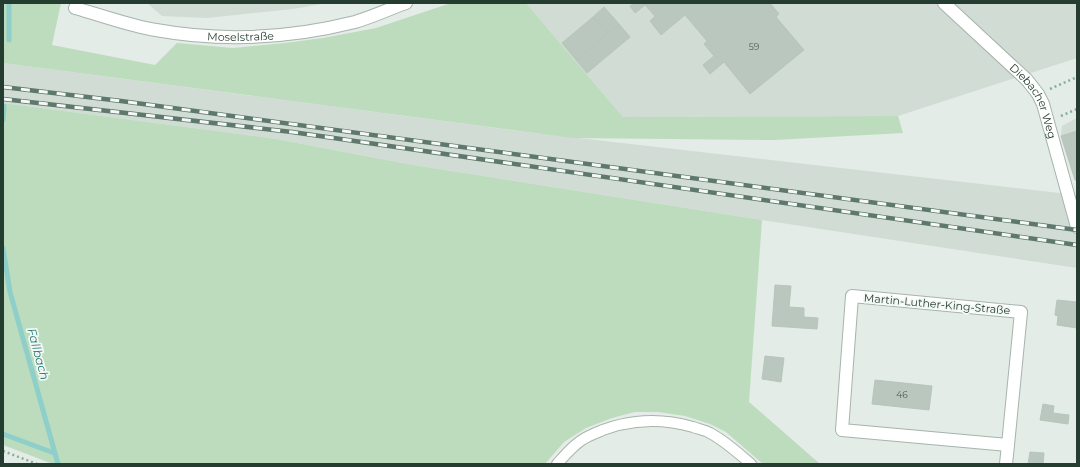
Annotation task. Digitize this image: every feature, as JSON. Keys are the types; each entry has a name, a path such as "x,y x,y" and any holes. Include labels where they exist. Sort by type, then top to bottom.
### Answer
{"street":[{"name":"Moselstraße","path":"75,8 156,30 198,35 256,38 321,29 356,21 406,3"},
{"name":"Diebacher Weg","path":"944,3 1027,80 1038,94 1043,104 1077,227"},
{"name":"Martin-Luther-King-Straße","path":"1006,464 1008,445 1021,312 852,296 842,430 1008,445"}],"lane":[{"path":"557,464 572,448 588,436 634,421 660,421 685,425 708,432 725,442 751,464"}],"path":[{"path":"1038,94 1077,77"},
{"path":"3,451 37,464"}],"shaded area":[{"path":"147,3 327,3 293,9 207,18 162,16"},
{"path":"526,3 1077,3 1077,58 898,116 623,117"},
{"path":"3,63 526,132 1077,195 1077,268 407,164 276,139 3,103"},
{"path":"1077,118 1077,185 1061,136 1062,126"}],"green space":[{"path":"3,3 61,3 52,45 155,65 177,43 233,48 285,43 323,38 376,28 451,3 526,3 623,117 898,116 903,133 774,140 573,138 3,63"},
{"path":"3,103 276,139 407,164 762,220 749,402 820,464 763,464 726,432 710,424 685,416 658,412 635,412 612,418 586,428 564,442 545,464 53,464 3,445"}],"building":[{"path":"632,3 770,3 779,14 776,17 804,50 750,94 724,62 710,74 703,65 714,56 704,44 707,41 685,15 661,35 650,21 655,16 645,5 635,13 630,6 633,4"},
{"path":"604,7 619,24 608,34 593,17"},
{"path":"593,17 608,34 576,60 562,43"},
{"path":"619,24 630,37 587,73 576,60"},
{"path":"1077,131 1077,180 1075,180 1061,136"},
{"path":"775,285 791,286 789,307 804,308 804,317 818,318 817,329 772,326"},
{"path":"1057,300 1077,302 1077,328 1057,325 1058,316 1055,315"},
{"path":"765,356 784,358 781,382 762,379"},
{"path":"875,380 932,386 929,410 872,404"},
{"path":"1043,404 1054,406 1053,413 1069,415 1068,424 1040,420"},
{"path":"1030,452 1044,453 1043,464 1028,464"}],"waterway":[{"name":"Fallbach","path":"9,3 9,40"},
{"name":"Fallbach","path":"3,120 4,106"},
{"name":"Fallbach","path":"3,248 10,292 58,464"},
{"path":"3,434 54,453"}],"railway":[{"path":"3,87 121,101 1077,230"},
{"path":"3,99 292,132 1077,245"}]}
